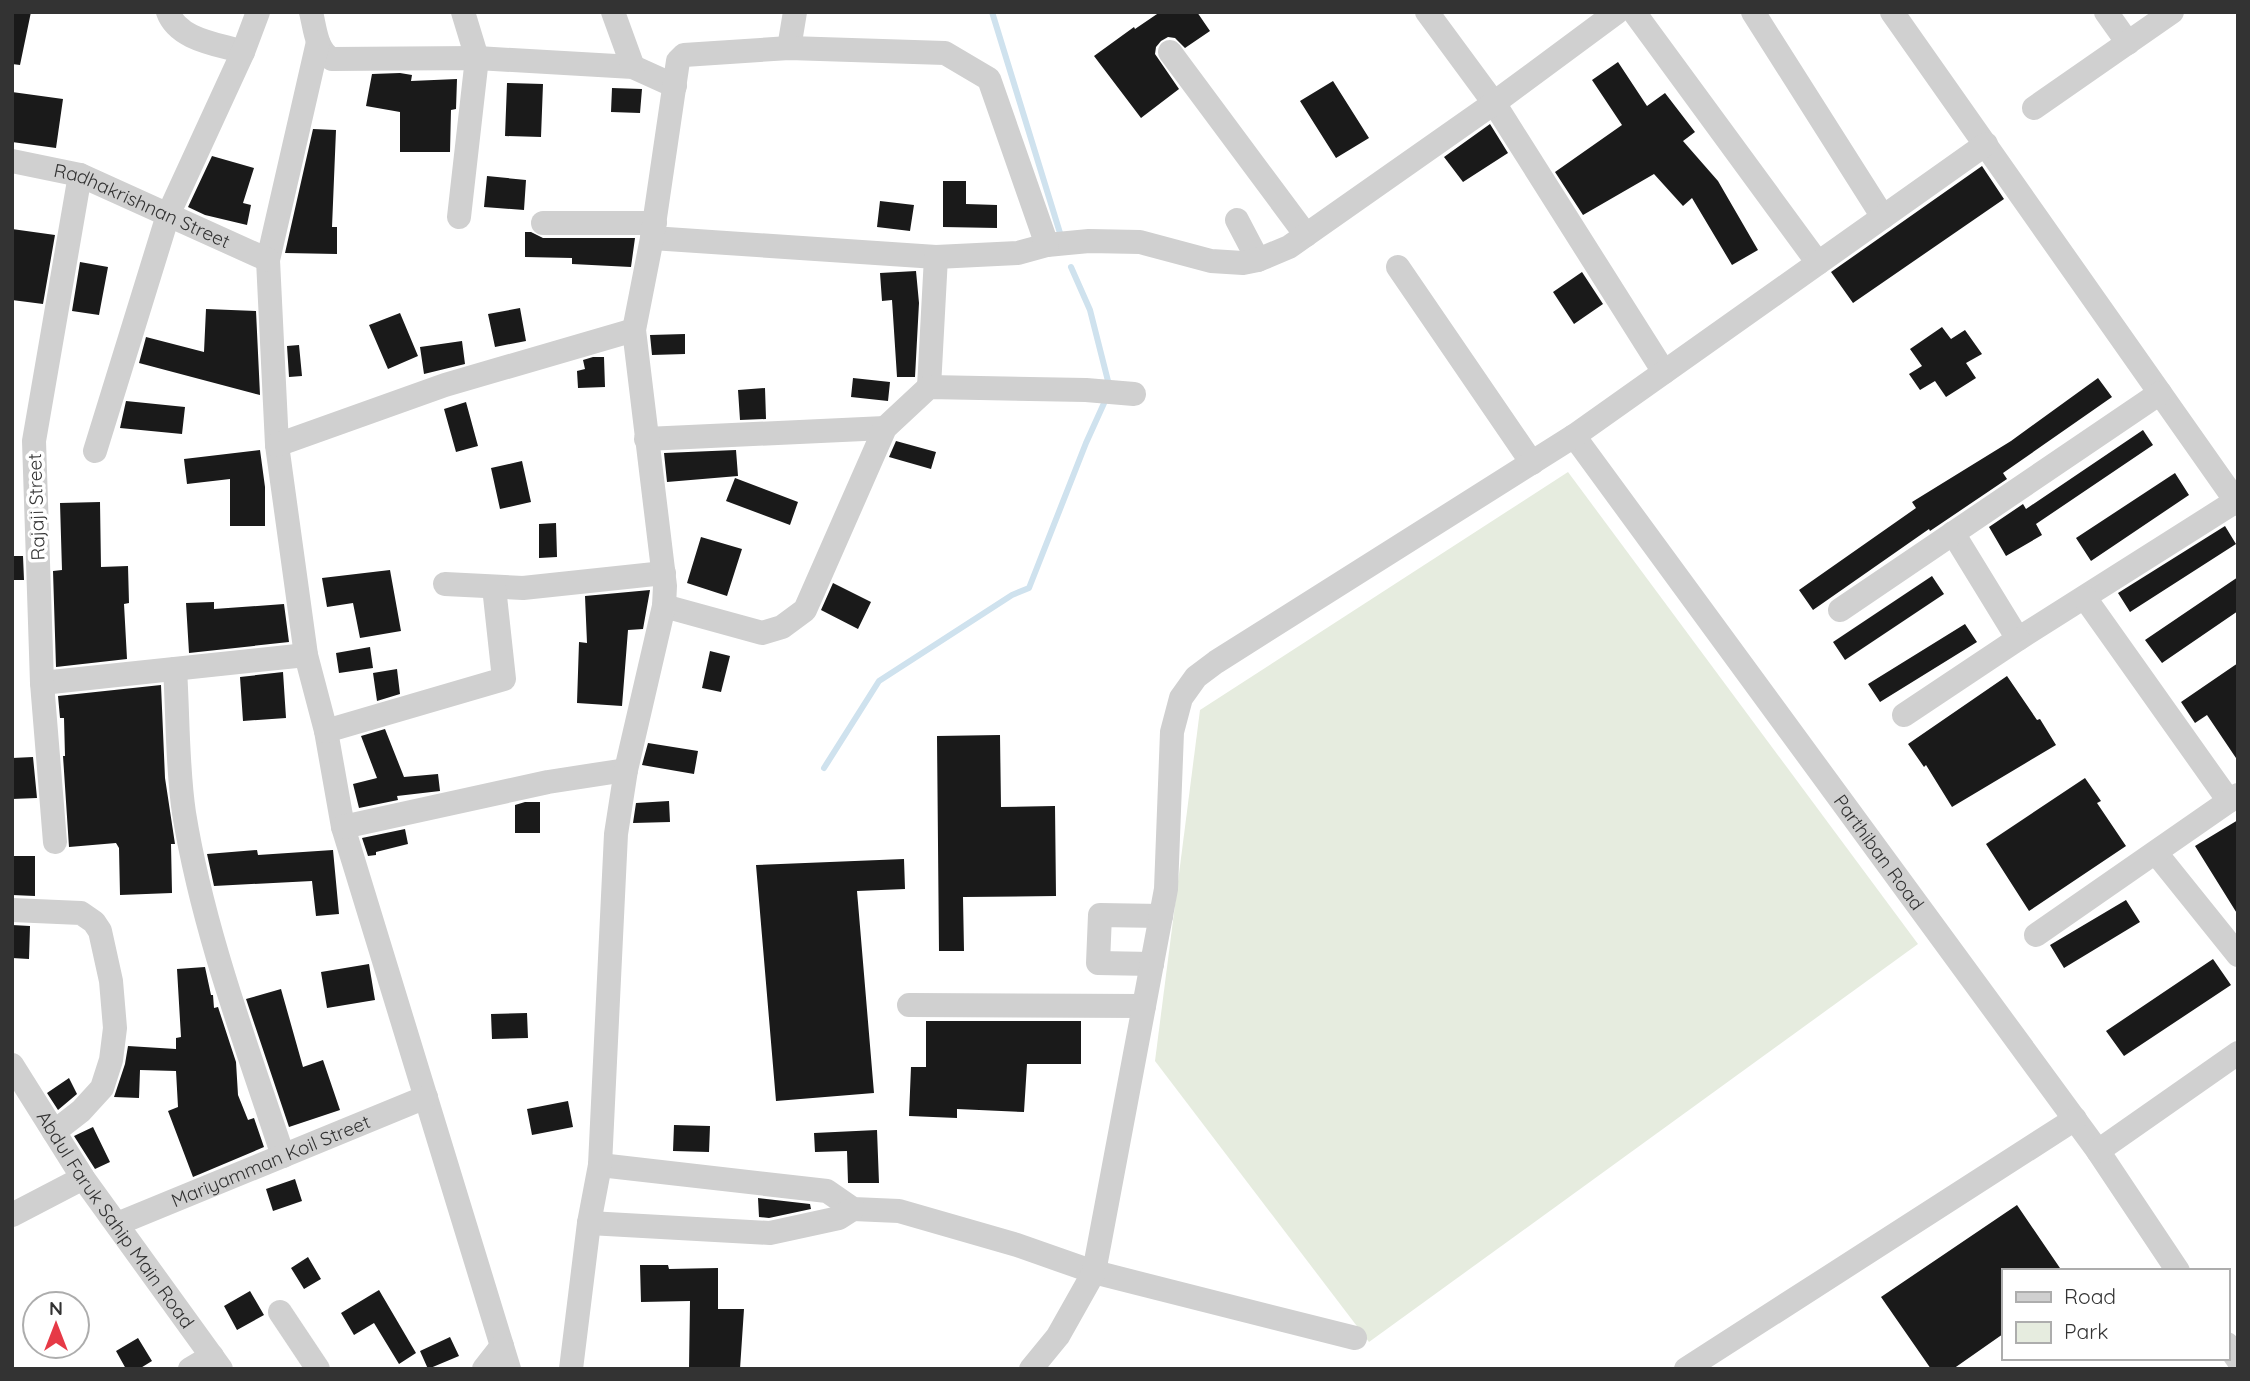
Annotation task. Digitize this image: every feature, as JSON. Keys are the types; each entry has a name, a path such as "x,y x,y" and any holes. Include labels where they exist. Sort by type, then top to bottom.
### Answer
{"street":[{"path":"168,12 171,19 187,35 243,52"},
{"path":"95,451 168,215 243,52 258,12"},
{"path":"311,12 318,42 327,57 332,59 477,58 633,67 675,86"},
{"path":"459,217 477,58 463,12"},
{"path":"613,12 633,67"},
{"path":"789,48 795,12"},
{"path":"1427,12 1494,103 1664,372"},
{"path":"543,223 936,257 1018,253 1047,245 1089,241 1140,242 1211,261 1243,263 1289,247 1494,103 1617,12"},
{"path":"1634,12 1818,263"},
{"path":"1753,12 1883,217"},
{"path":"1892,12 2237,502 2018,639 1904,715"},
{"path":"2106,12 2128,43"},
{"path":"2034,108 2172,12"},
{"path":"318,42 268,260 276,445 306,655 326,731 343,827 505,1357 484,1369"},
{"path":"571,1369 589,1223 600,1165 616,834 626,770 664,606 664,573 634,330 654,231 678,61 684,55 789,48 944,53 989,79 1047,245"},
{"path":"1170,52 1306,235"},
{"path":"1031,1369 1058,1336 1094,1272 1166,889 1172,732 1181,698 1196,677 1574,436 1986,144"},
{"name":"Radhakrishnan Street","path":"12,161 80,175 268,260"},
{"name":"Rajaji Street","path":"55,842 23,440 80,175"},
{"path":"1237,220 1258,260"},
{"path":"664,606 762,633 782,627 805,610 885,428 929,387 936,257"},
{"path":"1398,267 1532,463"},
{"path":"276,445 444,385 634,330"},
{"path":"929,387 1086,390 1134,394"},
{"path":"1840,610 2160,393"},
{"path":"646,439 885,428"},
{"name":"Parthiban Road","path":"1574,436 2075,1119 2177,1269"},
{"path":"1953,533 2018,639"},
{"path":"445,584 523,588 664,573"},
{"path":"326,731 504,679 494,587"},
{"path":"2036,935 2233,798 2085,598"},
{"path":"42,683 306,655"},
{"path":"175,669 184,810 193,857 216,949 283,1156"},
{"path":"343,827 548,782 626,770"},
{"path":"2156,853 2238,955"},
{"path":"12,910 81,913 94,922 100,931 111,981 115,1028 111,1060 102,1088 81,1111 54,1132"},
{"path":"1152,964 1098,963 1100,915 1161,916"},
{"path":"909,1005 1144,1006"},
{"path":"2098,1151 2238,1052"},
{"name":"Abdul Faruk Sahip Main Road","path":"12,1065 83,1178 217,1362"},
{"name":"Mariyamman Koil Street","path":"117,1224 426,1097"},
{"path":"1686,1369 2075,1119"},
{"path":"600,1165 827,1191 853,1209 899,1212 1017,1245 1094,1272 1355,1338"},
{"path":"12,1215 83,1178"},
{"path":"589,1223 770,1233 839,1219 853,1209"},
{"path":"280,1312 318,1369"},
{"path":"190,1369 217,1362"}],"green space":[{"path":"1568,472 1918,944 1369,1342 1155,1061 1200,710"}],"building":[{"path":"12,12 31,12 20,65 12,64"},
{"path":"1160,12 1197,12 1210,31 1185,48 1175,38 1168,37 1156,47 1155,54 1179,89 1141,118 1094,56"},
{"path":"1618,62 1647,106 1665,93 1695,132 1683,141 1718,181 1758,250 1732,265 1692,198 1683,206 1654,174 1583,215 1555,172 1622,125 1592,80"},
{"path":"372,74 412,75 411,81 457,79 456,109 451,110 450,152 400,152 400,112 366,106"},
{"path":"1333,81 1369,138 1336,158 1300,101"},
{"path":"507,83 543,84 541,137 505,136"},
{"path":"612,88 642,89 640,113 611,112"},
{"path":"12,92 63,99 56,148 12,142"},
{"path":"1490,124 1508,153 1463,182 1444,157"},
{"path":"313,129 336,130 332,227 337,227 337,254 285,253"},
{"path":"212,156 254,168 243,203 251,205 247,225 205,215 188,207"},
{"path":"1982,166 2004,199 1853,303 1831,272"},
{"path":"487,176 526,180 524,210 484,207"},
{"path":"943,181 966,181 966,204 997,205 997,228 943,227"},
{"path":"880,201 914,205 910,231 877,227"},
{"path":"12,229 55,235 43,304 12,300"},
{"path":"525,232 543,238 635,238 631,267 572,264 572,258 525,257"},
{"path":"80,262 108,267 99,315 72,311"},
{"path":"916,271 919,303 915,377 897,377 892,300 882,301 880,273"},
{"path":"1582,272 1603,304 1574,324 1553,292"},
{"path":"520,308 526,341 495,347 488,314"},
{"path":"206,309 256,311 260,395 139,363 146,337 204,352"},
{"path":"400,313 418,356 388,369 369,325"},
{"path":"1942,327 1951,339 1965,330 1982,354 1966,363 1976,378 1946,397 1935,381 1920,390 1909,374 1922,366 1910,349"},
{"path":"685,334 685,354 652,355 650,335"},
{"path":"462,341 465,364 424,374 420,347"},
{"path":"299,345 302,376 289,377 287,346"},
{"path":"604,357 605,387 578,388 577,371 585,369 583,360"},
{"path":"853,378 890,382 888,401 851,397"},
{"path":"2098,378 2112,397 2003,473 2007,479 1930,531 1929,529 1813,610 1799,590 1916,508 1912,502 2011,441"},
{"path":"765,388 766,419 740,420 738,390"},
{"path":"126,401 185,407 182,434 120,428"},
{"path":"466,402 478,446 456,452 444,409"},
{"path":"2143,430 2153,445 2036,524 2042,535 2006,556 1989,527 2023,504 2026,509"},
{"path":"896,441 936,452 931,469 889,457"},
{"path":"260,450 265,487 265,526 230,526 230,479 187,484 184,459"},
{"path":"736,450 738,476 667,482 664,453"},
{"path":"522,461 531,502 500,509 491,468"},
{"path":"2175,473 2189,495 2091,561 2076,538"},
{"path":"735,478 798,502 790,525 726,501"},
{"path":"100,502 101,567 128,566 129,603 124,604 127,659 56,667 53,571 62,570 60,503"},
{"path":"556,523 557,557 539,558 539,524"},
{"path":"2225,526 2236,544 2130,612 2118,593"},
{"path":"701,537 742,549 727,596 687,583"},
{"path":"12,556 23,556 24,580 12,580"},
{"path":"390,570 401,631 360,638 353,603 327,607 322,578"},
{"path":"1932,576 1944,594 1845,660 1833,642"},
{"path":"2238,577 2238,611 2162,663 2145,640"},
{"path":"833,583 871,602 858,629 821,610"},
{"path":"650,590 643,629 628,630 622,706 577,703 579,642 587,643 585,596"},
{"path":"214,602 214,609 284,604 289,642 189,653 186,603"},
{"path":"1965,624 1977,642 1880,702 1868,684"},
{"path":"370,647 373,668 339,673 336,653"},
{"path":"710,651 730,656 721,692 702,688"},
{"path":"2238,663 2238,761 2207,715 2195,723 2181,702"},
{"path":"397,669 400,694 377,701 373,673"},
{"path":"283,672 286,718 243,721 240,677"},
{"path":"2007,676 2056,745 1952,807 1926,765 1924,767 1908,744"},
{"path":"161,685 165,778 175,844 171,844 172,893 120,895 119,848 116,843 69,847 63,756 64,718 60,718 58,696"},
{"path":"385,729 404,777 438,774 440,791 397,796 398,800 359,808 353,784 377,778 361,736"},
{"path":"1000,735 1001,807 1055,806 1056,896 963,897 964,951 939,951 937,736"},
{"path":"648,743 698,751 694,774 642,765"},
{"path":"33,757 37,798 12,799 12,758"},
{"path":"2085,778 2101,801 2097,803 2126,846 2029,911 1986,844"},
{"path":"669,801 670,822 633,823 636,803"},
{"path":"540,802 540,833 515,833 515,805"},
{"path":"2238,820 2238,915 2195,846"},
{"path":"405,829 408,844 368,856 362,838"},
{"path":"257,850 258,855 333,850 339,914 316,916 312,881 214,886 207,854"},
{"path":"12,856 35,856 35,896 12,895"},
{"path":"904,859 905,889 857,891 874,1093 776,1101 756,865"},
{"path":"2126,900 2140,922 2064,968 2050,945"},
{"path":"12,925 30,926 29,959 12,958"},
{"path":"2213,959 2231,985 2124,1056 2106,1031"},
{"path":"369,964 375,1000 327,1008 321,972"},
{"path":"205,967 214,1008 218,1007 236,1062 238,1095 248,1120 254,1118 264,1147 193,1177 168,1111 178,1107 176,1071 140,1070 139,1098 114,1097 128,1046 176,1049 176,1038 181,1037 177,969"},
{"path":"281,989 303,1067 323,1060 340,1110 289,1127 246,999"},
{"path":"527,1013 528,1038 492,1039 491,1014"},
{"path":"926,1021 1081,1021 1081,1064 1027,1064 1024,1112 957,1109 957,1118 909,1116 911,1067 926,1067"},
{"path":"69,1078 77,1094 58,1110 47,1093"},
{"path":"568,1101 573,1127 532,1135 527,1109"},
{"path":"674,1125 710,1126 709,1152 673,1151"},
{"path":"93,1127 110,1162 95,1169 74,1136"},
{"path":"877,1130 879,1183 848,1183 847,1151 815,1152 814,1133"},
{"path":"295,1179 302,1201 273,1211 266,1189"},
{"path":"758,1198 810,1204 811,1209 769,1218 759,1217"},
{"path":"2017,1205 2061,1269 2002,1269 2002,1335 1953,1369 1931,1369 1881,1297"},
{"path":"308,1257 321,1279 304,1289 291,1268"},
{"path":"640,1265 668,1265 669,1269 718,1268 718,1309 744,1309 740,1369 689,1369 690,1301 641,1302"},
{"path":"379,1290 416,1353 399,1364 374,1323 354,1335 341,1313"},
{"path":"250,1291 264,1315 237,1330 224,1306"},
{"path":"450,1337 459,1356 428,1369 420,1351"},
{"path":"138,1338 152,1361 139,1369 126,1369 116,1351"}],"waterway":[{"path":"992,12 1060,233"},
{"path":"1071,267 1090,310 1108,381"},
{"path":"824,768 879,681 1012,595 1029,588 1105,401"}]}
